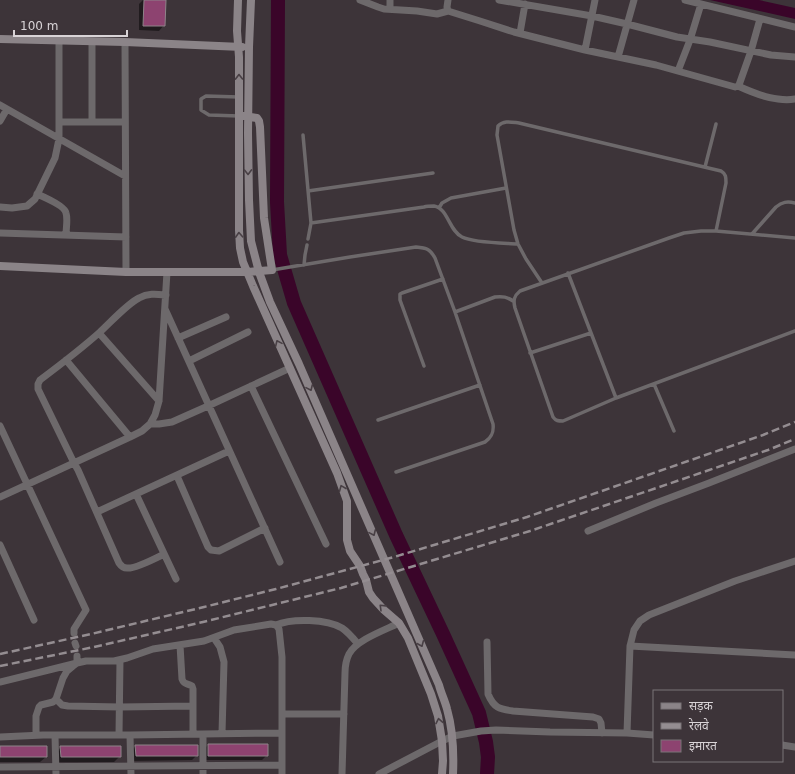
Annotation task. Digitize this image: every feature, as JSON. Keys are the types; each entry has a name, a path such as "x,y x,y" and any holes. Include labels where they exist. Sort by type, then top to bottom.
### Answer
{"street":[{"path":"238,0 239,230 240,248 243,262 346,496 347,540 350,552 360,566 369,592 373,598 399,623 408,638 431,694 438,716 442,741 442,774"},
{"path":"251,0 248,116 249,200 251,241 259,272 270,302 302,371 438,685 447,709 451,730 454,750 454,774"},
{"path":"360,0 378,7 390,9 436,14 448,11 520,33 585,50 678,71 735,87 738,86 745,90 779,100 795,100"},
{"path":"390,0 390,9"},
{"path":"448,0 448,11"},
{"path":"500,0 592,16 690,40 751,50 771,55 795,57"},
{"path":"585,50 595,0"},
{"path":"618,57 634,0"},
{"path":"685,0 795,27"},
{"path":"520,33 523,3"},
{"path":"678,71 690,40 701,4"},
{"path":"738,86 751,50 760,18"},
{"path":"0,39 249,47"},
{"path":"0,207 12,208 27,206 35,198 55,158 59,139 59,41"},
{"path":"92,42 92,122"},
{"path":"125,42 126,272"},
{"path":"0,121 3,107 125,176"},
{"path":"0,266 126,272 248,272 275,270 264,218 259,121 257,118 239,116"},
{"path":"59,122 125,122"},
{"path":"37,194 61,206 65,210 67,213 66,235"},
{"path":"0,234 126,237"},
{"path":"0,497 130,437 142,431 150,424 159,400 167,272"},
{"path":"164,554 132,568 122,567 119,563 78,470 38,389 38,384 40,380 99,333 137,299 145,295 152,294 166,295"},
{"path":"164,309 280,562"},
{"path":"178,338 226,317"},
{"path":"189,362 248,332"},
{"path":"99,333 159,400"},
{"path":"66,360 130,437"},
{"path":"150,424 172,422 290,368"},
{"path":"251,386 326,544"},
{"path":"0,426 86,610 74,629 74,633"},
{"path":"588,531 795,449"},
{"path":"97,512 229,451"},
{"path":"177,476 208,547 211,550 219,550 265,528"},
{"path":"136,494 176,579"},
{"path":"0,545 34,620"},
{"path":"627,733 630,646 634,630 640,621 649,614 735,581 795,561"},
{"path":"0,682 77,659 86,661 120,660 153,649 204,641 234,630 265,624 276,625 282,622 296,620 328,623 337,626 344,629 358,644"},
{"path":"342,774 345,673 348,654 358,644 399,623"},
{"path":"276,625 279,629 282,657 282,774"},
{"path":"214,638 220,647 224,662 222,733"},
{"path":"487,642 488,694 495,706 502,710 593,717 599,719 602,732"},
{"path":"180,645 182,679 185,684 192,686 193,734"},
{"path":"630,646 795,655"},
{"path":"36,735 36,716 39,707 41,705 53,702 56,699 63,678 77,659"},
{"path":"119,735 120,660"},
{"path":"56,699 62,705 68,706 193,706"},
{"path":"282,714 344,714"},
{"path":"379,774 453,736 481,731 602,732 653,735"},
{"path":"0,737 36,735 281,733"},
{"path":"203,734 203,774"},
{"path":"55,735 56,770"},
{"path":"130,735 131,774"},
{"path":"783,745 795,746"},
{"path":"0,766 56,770 131,766 281,765"}],"lane":[{"path":"239,97 206,96 201,99 201,110 209,115 239,116"},
{"path":"542,283 518,244 514,230 497,135 498,126 501,122 508,121 527,124 721,171 726,177 726,183 716,231"},
{"path":"706,167 716,124"},
{"path":"303,135 311,223 308,239"},
{"path":"308,191 433,173"},
{"path":"439,208 442,203 451,198 506,188"},
{"path":"752,234 779,204 783,202 795,203"},
{"path":"311,223 433,206 439,208 443,212 456,233 463,238 518,244"},
{"path":"795,238 716,231 679,234 520,291 515,295 514,301 530,353 553,417 555,420 559,421 563,421 616,398 795,331"},
{"path":"304,265 306,245"},
{"path":"275,270 409,248 426,248 432,252 455,312 494,430 491,437 485,442 396,472"},
{"path":"568,273 616,398"},
{"path":"424,366 400,300 400,294 443,279"},
{"path":"455,312 495,297 507,297 514,301"},
{"path":"530,353 591,333"},
{"path":"654,384 674,430"},
{"path":"378,420 480,385"}],"shaded area":[{"path":"710,0 759,0 795,8 795,19"}],"building":[{"path":"144,0 166,0 165,26 143,26"},
{"path":"208,744 268,744 268,756 208,756"},
{"path":"135,745 198,745 198,756 136,756"},
{"path":"0,746 47,746 47,757 0,757"},
{"path":"60,746 121,746 121,757 61,757"}],"waterway":[{"path":"278,0 277,202 280,255 294,303 396,535 479,713 488,757 487,774"}],"railway":[{"path":"0,654 204,607 394,557 527,517 763,435 795,422"},
{"path":"0,666 94,647 341,588 530,531 768,450 795,439"}]}
